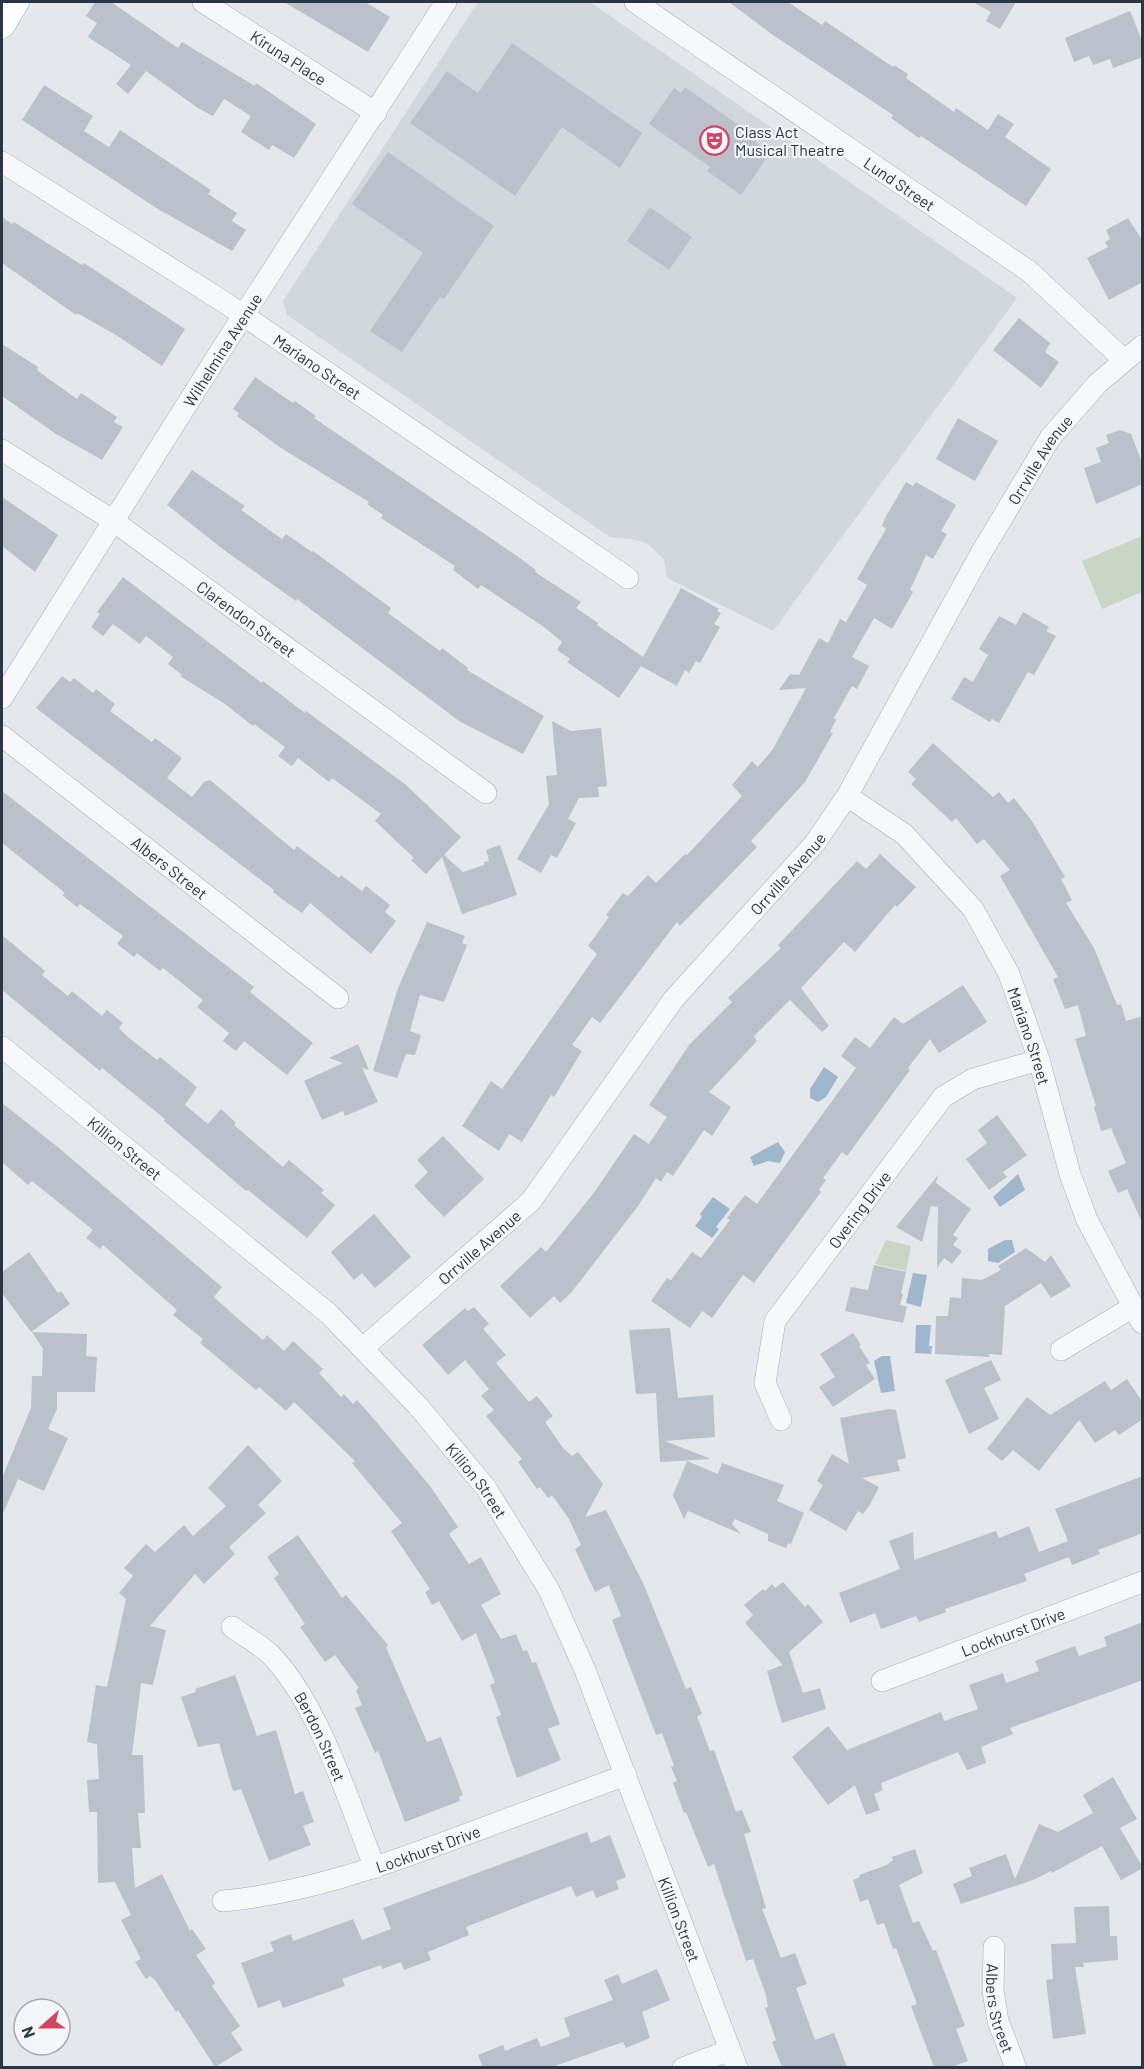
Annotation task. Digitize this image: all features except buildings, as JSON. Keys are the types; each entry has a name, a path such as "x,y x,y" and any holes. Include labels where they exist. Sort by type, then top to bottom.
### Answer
{"main road":[{"path":"2,25 16,2"}],"street":[{"name":"Kiruna Place","path":"204,2 376,113"},
{"name":"Wilhelmina Avenue","path":"2,699 112,520 446,2"},
{"name":"Lund Street","path":"635,2 1030,272 1124,360"},
{"name":"Mariano Street","path":"2,162 243,315 628,578"},
{"name":"Orrville Avenue","path":"363,1348 531,1201 673,1000 815,843 847,796 980,555 1050,438 1098,383 1143,346"},
{"name":"Clarendon Street","path":"2,450 112,520 486,793"},
{"name":"Albers Street","path":"2,736 338,998"},
{"name":"Mariano Street","path":"847,796 904,834 973,909 1009,974 1039,1060 1087,1220 1138,1315"},
{"name":"Killion Street","path":"2,1047 329,1314 418,1406 486,1488 549,1590 585,1670 734,2059"},
{"name":"Overing Drive","path":"781,1420 765,1383 775,1321 943,1097 974,1079 1039,1060"},
{"path":"1061,1350 1138,1315"},
{"name":"Lockhurst Drive","path":"882,1681 1143,1582"},
{"name":"Berdon Street","path":"232,1627 270,1654 307,1704 333,1760 375,1868"},
{"name":"Lockhurst Drive","path":"223,1901 267,1896 324,1884 375,1868 626,1775"},
{"name":"Albers Street","path":"994,1947 993,1991 998,2021 1016,2067"},
{"path":"683,2067 734,2059"}],"shaded area":[{"path":"478,2 590,2 1017,298 773,631 667,578 664,559 648,544 632,539 610,537 287,315 283,301"}],"green space":[{"path":"1142,536 1142,592 1102,609 1082,561"},
{"path":"886,1240 911,1246 906,1271 875,1264"}],"water":[{"path":"824,1067 838,1077 826,1097 818,1102 810,1098 810,1089"},
{"path":"778,1142 785,1152 780,1163 768,1161 754,1166 750,1157"},
{"path":"1018,1174 1025,1190 1000,1207 993,1197"},
{"path":"713,1197 730,1209 716,1227 719,1229 712,1238 695,1226 702,1217 700,1214"},
{"path":"1005,1240 1012,1240 1015,1252 998,1263 988,1261 988,1249"},
{"path":"913,1273 927,1275 921,1307 906,1303"},
{"path":"916,1325 931,1325 929,1346 932,1346 931,1354 915,1353"},
{"path":"882,1356 890,1356 895,1391 881,1393 874,1361"}],"place":[{"name":"Class Act Musical Theatre","path":"714,140"}]}
